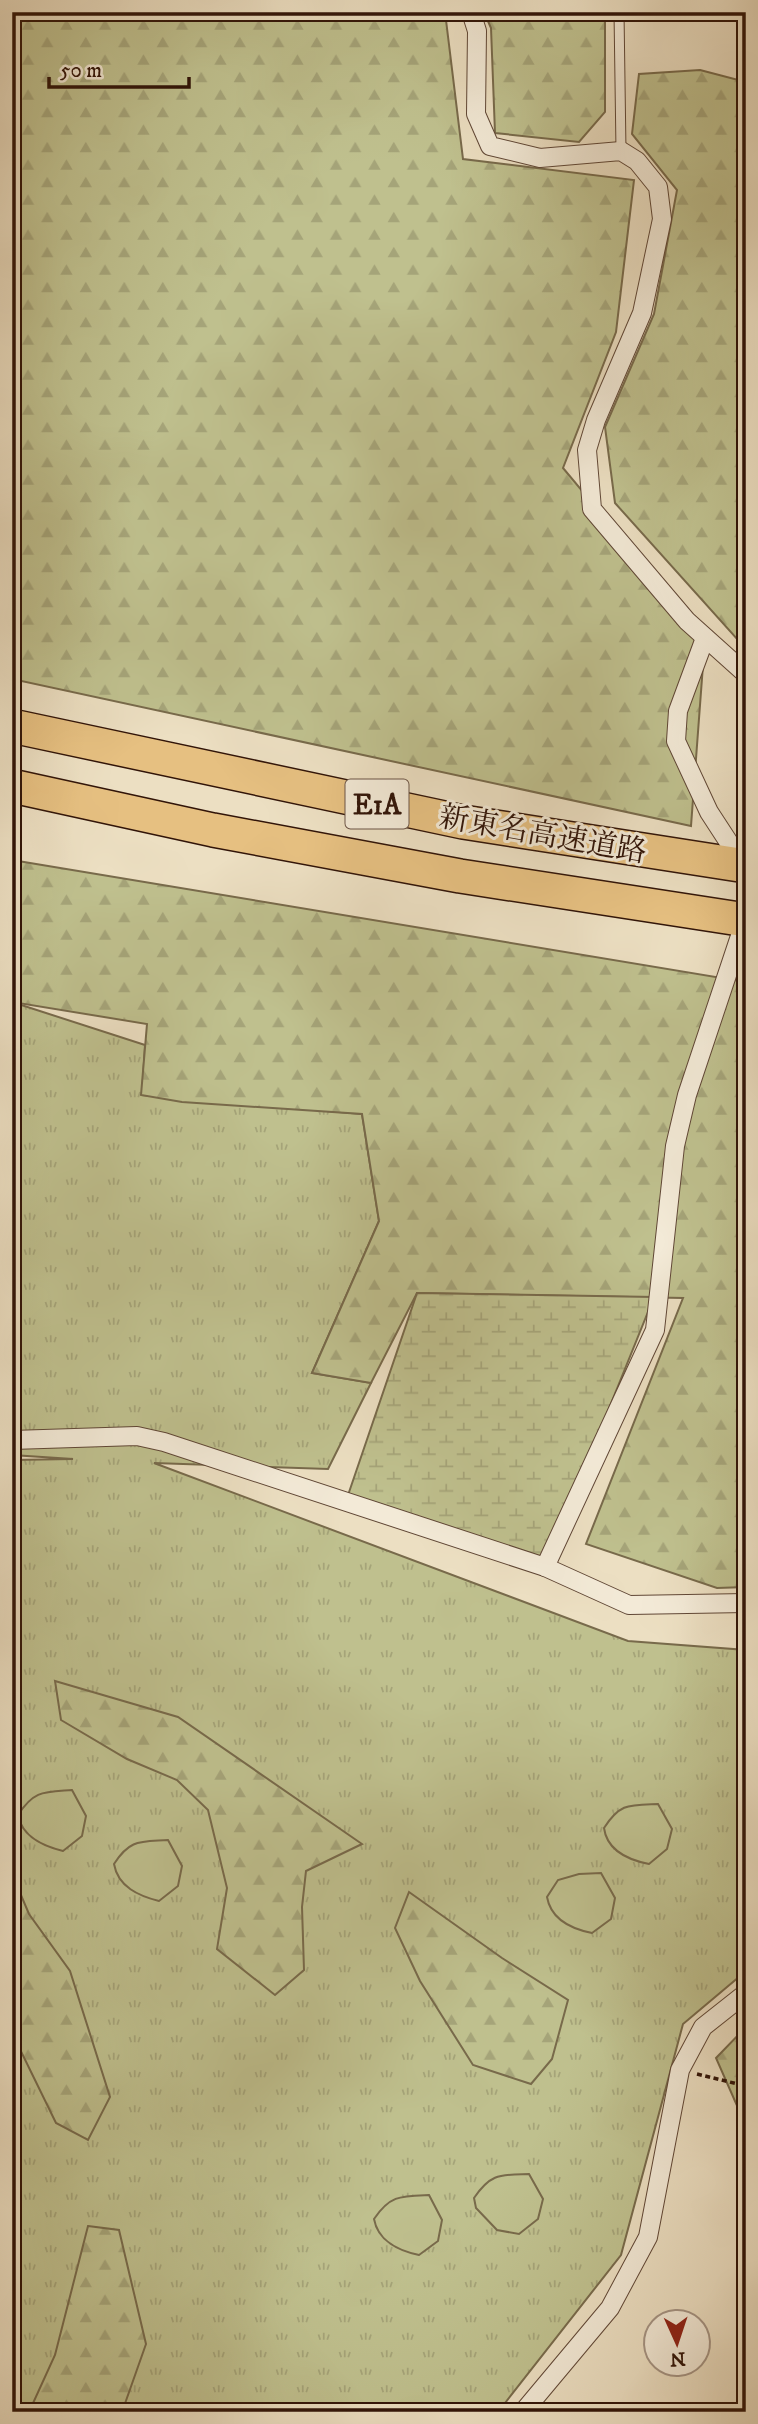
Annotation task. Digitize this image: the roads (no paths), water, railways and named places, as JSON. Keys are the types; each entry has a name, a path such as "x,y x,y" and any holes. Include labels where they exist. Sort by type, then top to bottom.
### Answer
{"highway":[{"name":"新東名高速道路","path":"12,726 463,822 741,861"},
{"name":"新東名高速道路","path":"12,786 213,830 744,925"}],"street":[{"path":"471,12 477,31 476,114 490,146 540,158 621,151 637,161 658,187 662,219 642,313 596,420 587,450 592,509 687,621 746,674"},
{"path":"705,638 678,711 676,741 709,812 741,861"},
{"path":"545,1567 655,1330 674,1146 687,1095 744,925"},
{"path":"12,1440 137,1436 180,1445 545,1567 629,1605 746,1603"},
{"path":"523,2412 610,2308 648,2237 680,2070 703,2027 746,1993"}],"lane":[{"path":"619,12 621,151"}]}
